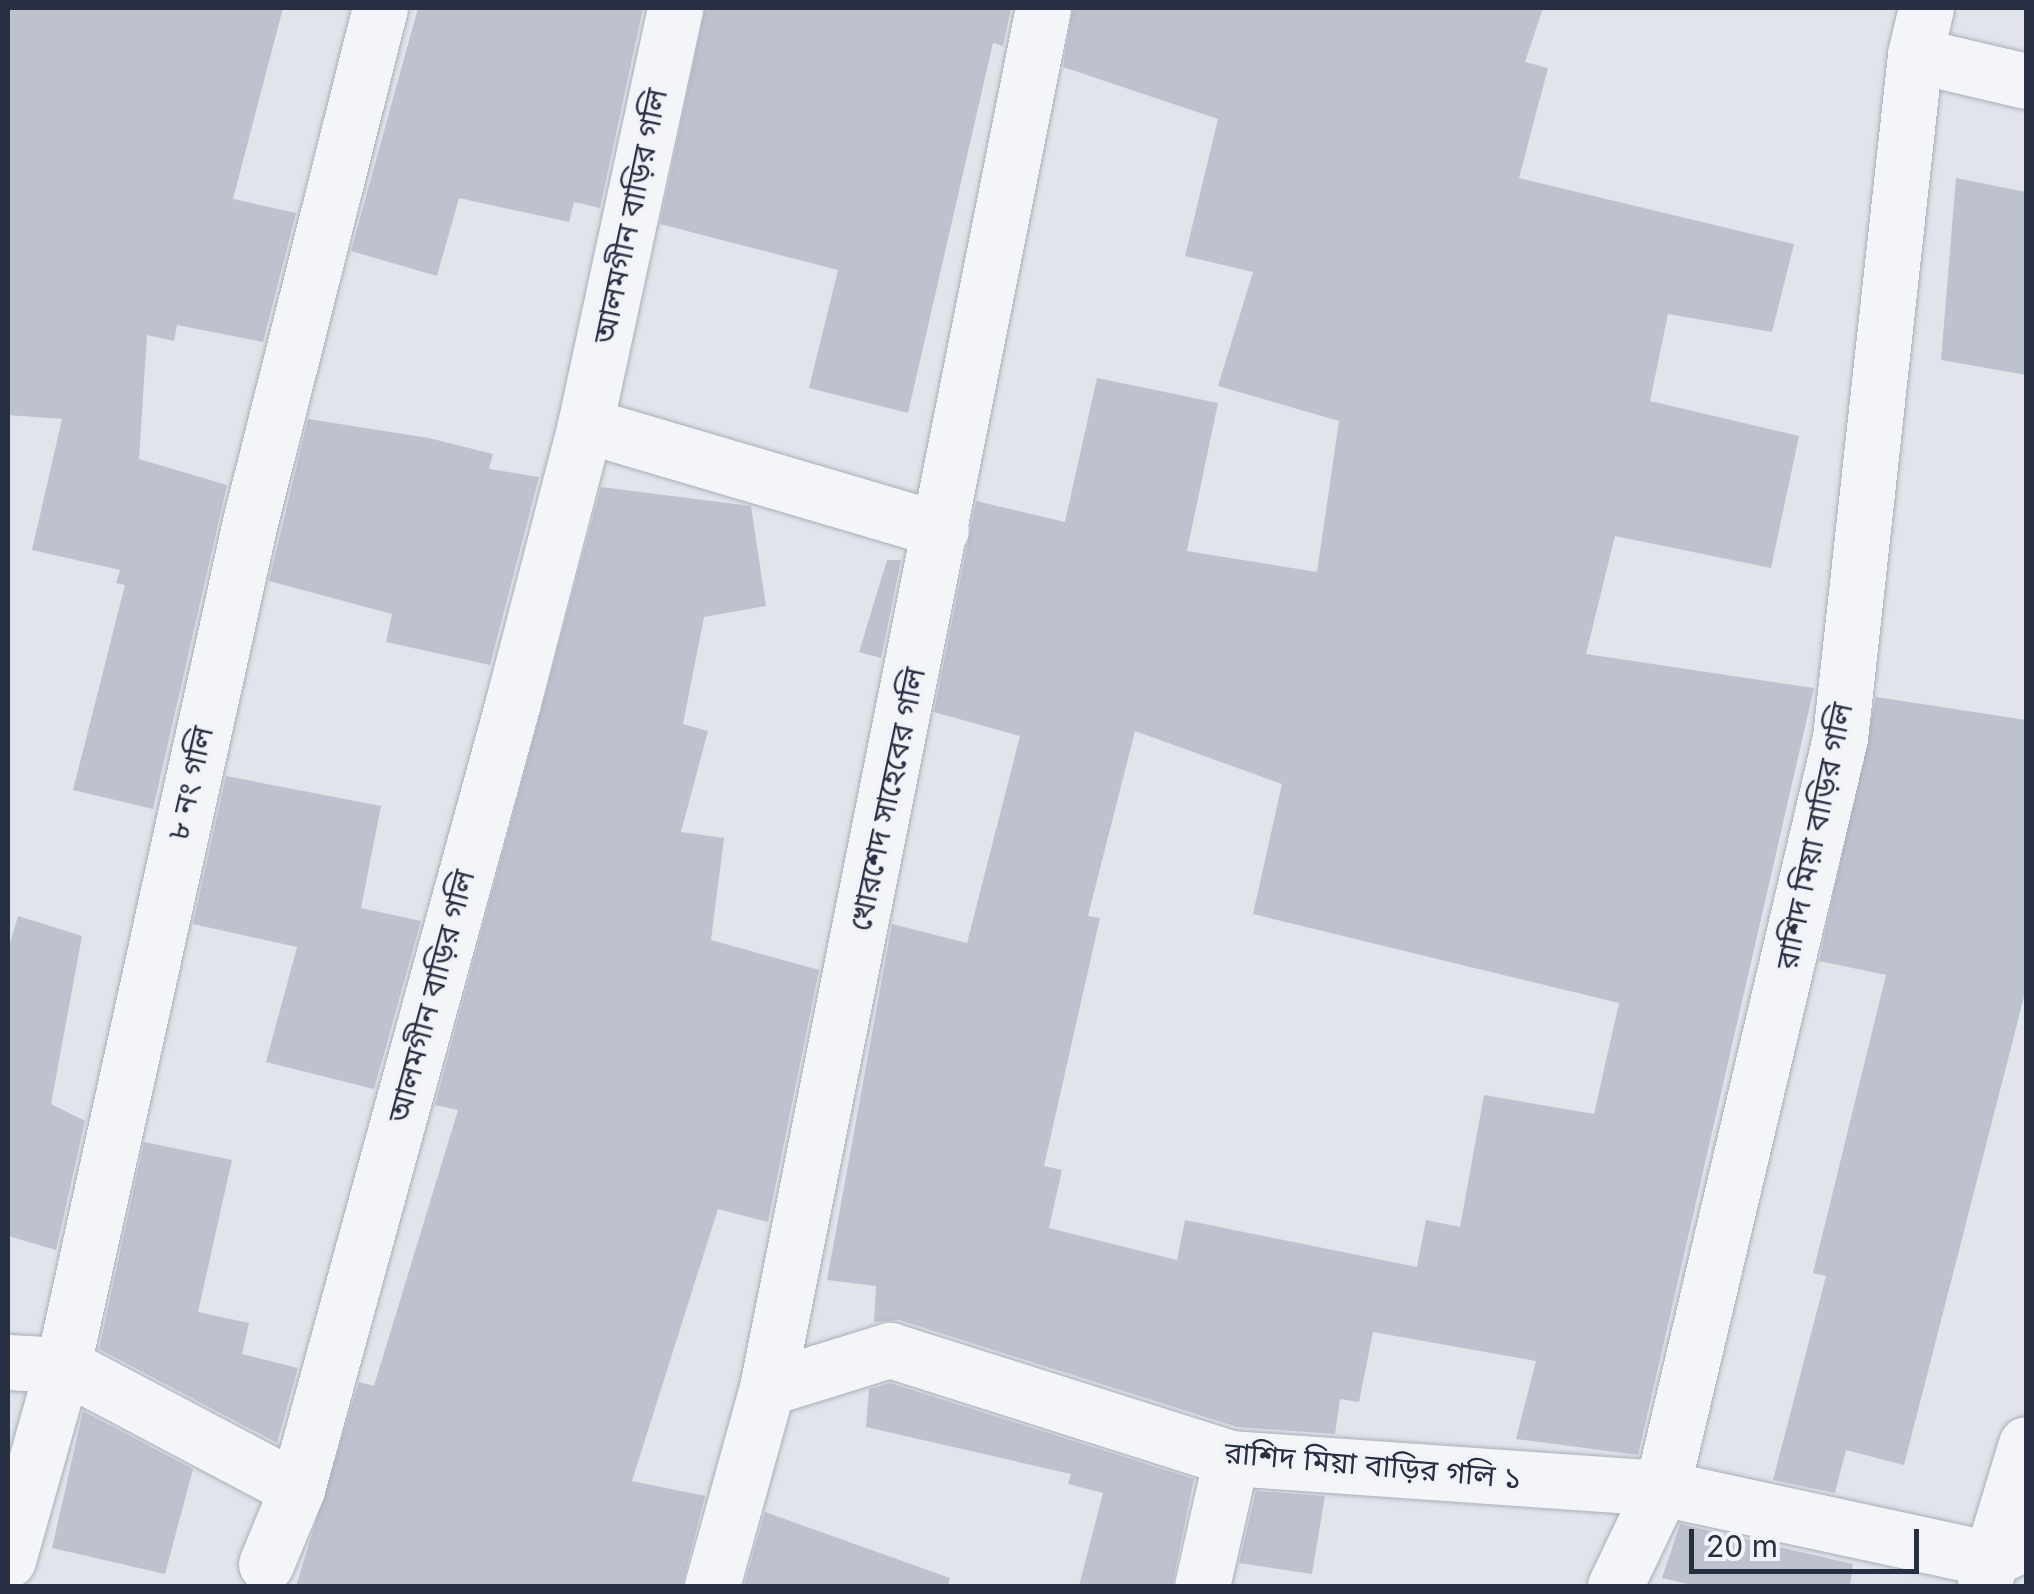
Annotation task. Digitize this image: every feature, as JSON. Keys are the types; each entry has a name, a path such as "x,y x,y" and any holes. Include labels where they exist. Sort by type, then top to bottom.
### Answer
{"street":[{"name":"৮ নং গলি","path":"8,1560 63,1366 250,518 380,8"},
{"name":"আলমগীন বাড়ির গলি","path":"266,1564 296,1489 585,425 675,8"},
{"name":"খোরশেদ সাহেবের গলি","path":"712,1586 766,1388 1043,8"},
{"path":"1921,31 2026,81"},
{"name":"রাশিদ মিয়া বাড়ির গলি","path":"1615,1586 1662,1488 1840,738 1921,31"},
{"path":"585,425 941,530"},
{"name":"রাশিদ মিয়া বাড়ির গলি ১","path":"766,1388 890,1350 1231,1458 1662,1488 1700,1503 2000,1563"},
{"path":"8,1362 63,1366 296,1489"},
{"path":"2000,1563 2026,1444"},
{"path":"1202,1586 1231,1458"}],"building":[{"path":"8,8 283,8 233,199 296,213 263,342 177,325 174,341 147,335 139,459 227,485 153,809 73,790 125,585 116,583 120,570 32,550 62,419 8,415"},
{"path":"418,8 643,8 600,208 574,202 569,222 459,198 437,276 351,251"},
{"path":"705,8 1011,8 1003,46 993,43 908,413 809,388 838,270 660,224"},
{"path":"1073,8 1543,8 1525,62 1548,68 1519,178 1794,244 1772,332 1668,314 1650,401 1799,436 1771,568 1615,536 1586,654 1814,688 1638,1455 1516,1439 1536,1361 1373,1332 1359,1402 1340,1399 1335,1434 1237,1427 899,1320 874,1322 876,1286 827,1280 892,924 967,943 1020,736 934,712 976,501 1065,522 1097,378 1218,403 1187,551 1317,572 1339,421 1218,386 1253,272 1185,256 1218,119 1063,67","holes":["1135,731 1282,784 1253,914 1619,1003 1594,1114 1484,1095 1460,1227 1426,1220 1417,1267 1185,1220 1177,1260 1049,1228 1062,1170 1044,1166 1100,918 1088,916"]},
{"path":"1956,178 2026,192 2026,375 1941,360"},
{"path":"308,419 429,438 493,454 489,469 539,477 490,665 386,642 392,614 269,581"},
{"path":"601,487 751,506 766,606 704,617 683,724 708,731 681,832 724,838 711,940 819,970 768,1222 718,1209 632,1481 705,1496 682,1586 296,1586 359,1382 374,1386 458,1110 435,1105"},
{"path":"887,560 901,560 881,658 859,652"},
{"path":"1876,697 2026,720 2026,989 1904,1465 1846,1450 1835,1493 1773,1480 1826,1276 1813,1273 1886,975 1819,961"},
{"path":"226,776 381,806 361,908 421,921 374,1089 266,1062 297,947 193,924"},
{"path":"18,916 82,936 51,1104 85,1121 56,1250 8,1236 8,950"},
{"path":"144,1142 232,1160 198,1312 249,1323 242,1354 298,1368 277,1443 99,1349"},
{"path":"890,1383 1194,1479 1172,1586 1079,1586 1103,1493 1068,1484 1071,1474 866,1427 869,1389"},
{"path":"83,1411 193,1469 165,1574 52,1548"},
{"path":"1256,1491 1325,1496 1312,1574 1239,1563"},
{"path":"765,1512 950,1578 948,1586 744,1586"},
{"path":"1680,1524 1853,1564 1850,1586 1696,1586 1662,1578"}]}
